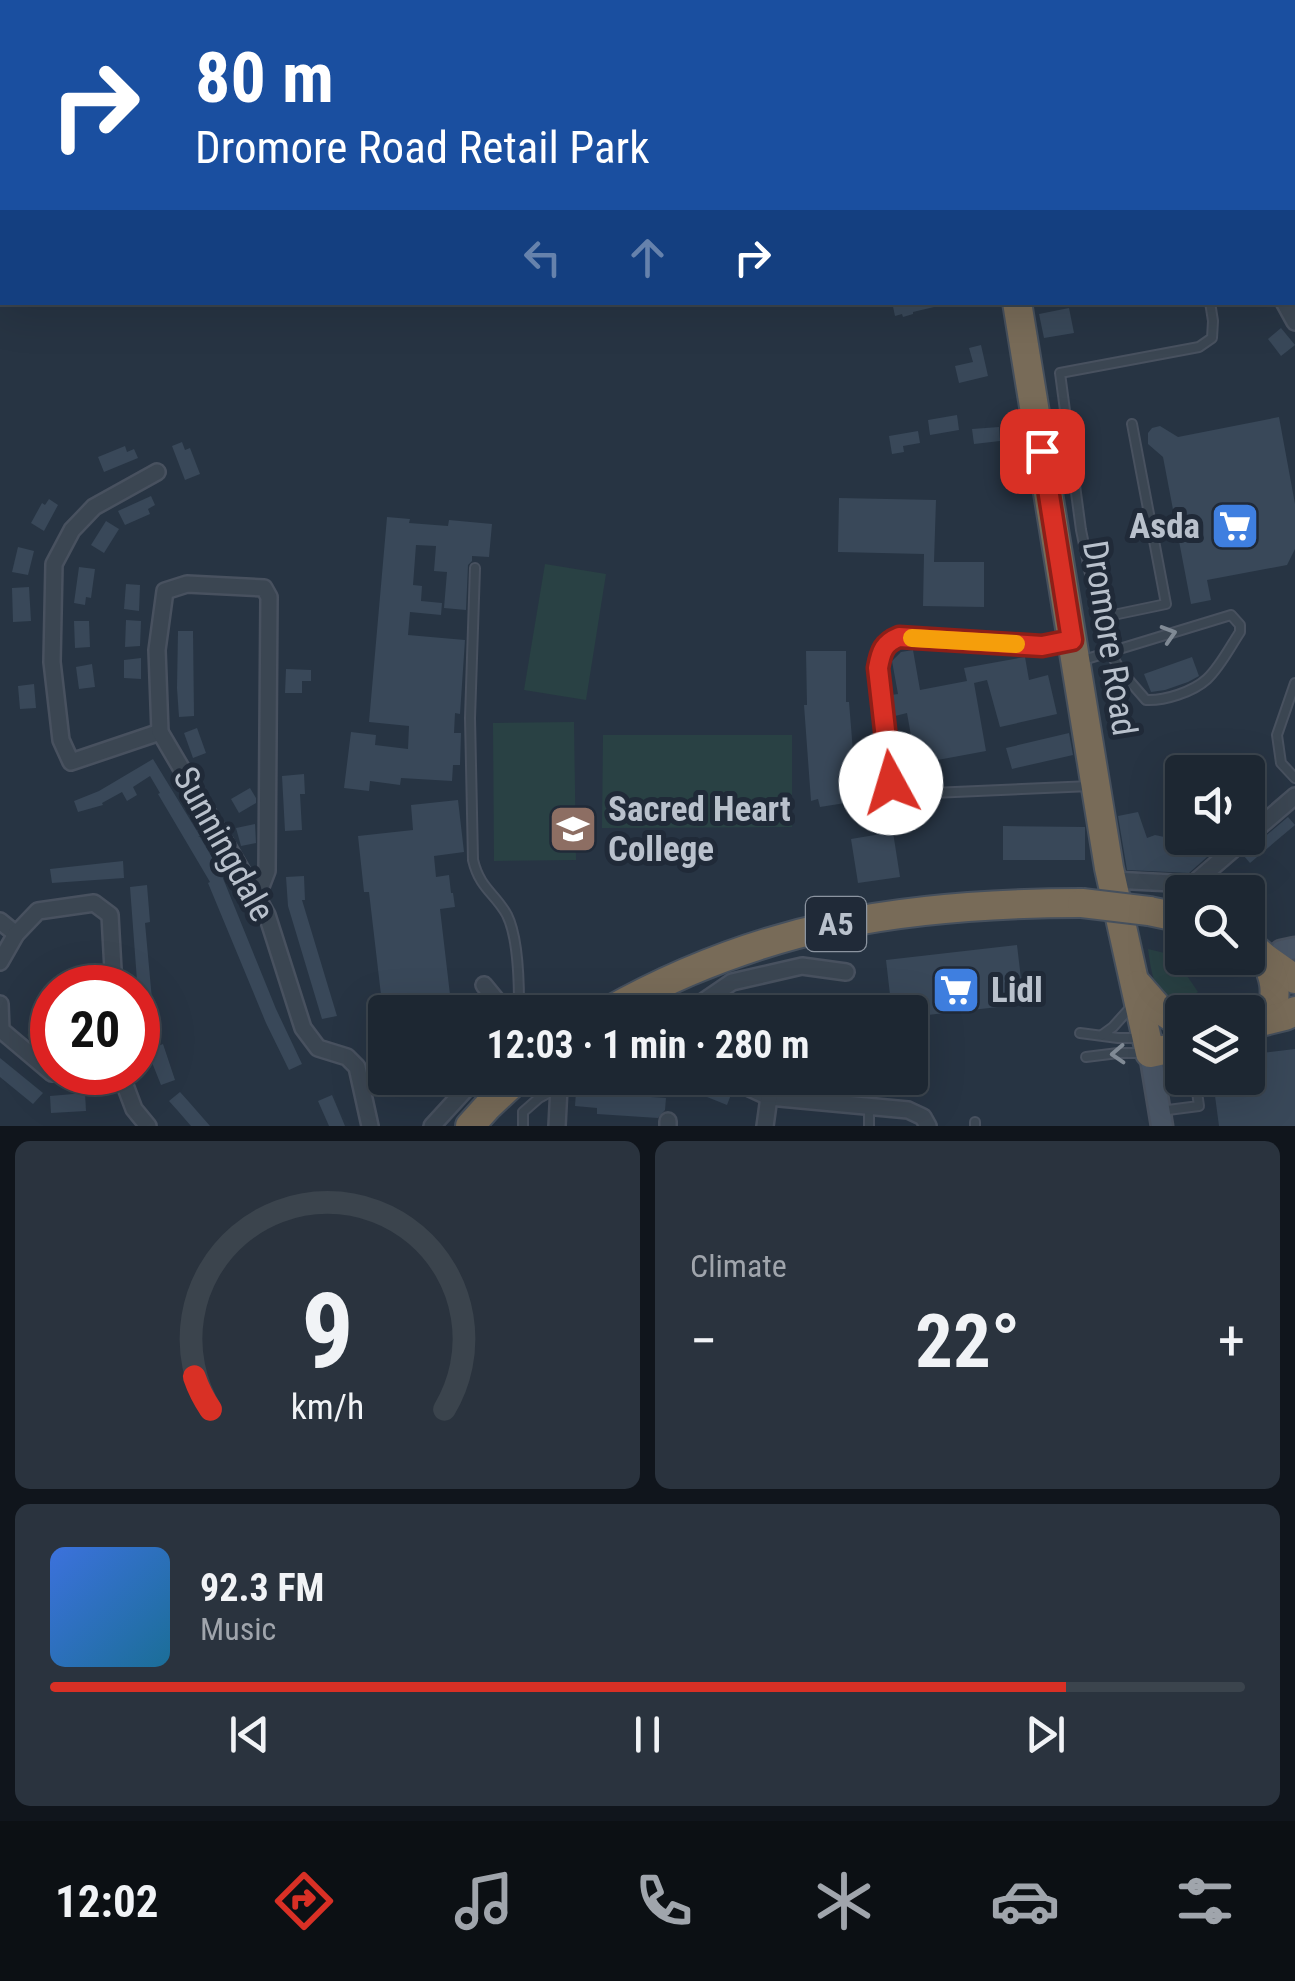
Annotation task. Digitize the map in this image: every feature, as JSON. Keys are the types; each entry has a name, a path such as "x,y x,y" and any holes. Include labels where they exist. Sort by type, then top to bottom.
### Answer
{"highway":[{"name":"Dromore Road","path":"1017,305 1095,786 1120,876 1148,1045"},
{"name":"A5","path":"639,995 758,944 902,912 1082,903 1165,914"},
{"path":"1272,950 1295,979"},
{"path":"1272,950 1279,1013"},
{"path":"1136,989 1165,1014"},
{"path":"1148,1045 1165,1036"},
{"path":"1148,1045 1165,1046"},
{"path":"470,1126 500,1095"}],"street":[{"path":"157,472 94,507 72,530 54,564 52,662 61,740 71,762 160,732"},
{"name":"Sunningdale","path":"257,897 268,871 269,597 264,588 187,584 165,591 157,650 160,732 257,897 268,915 303,1028 318,1048 347,1057 356,1066 370,1126"},
{"path":"1120,876 1193,884 1295,796"},
{"path":"0,962 16,934 38,912 94,904 110,915 113,965"},
{"path":"0,920 16,934"},
{"path":"713,995 732,982 802,966 846,972"},
{"path":"732,982 738,995"},
{"path":"484,985 496,995"},
{"path":"0,1004 1,1030 30,1054"},
{"path":"1148,1045 1161,1118"},
{"path":"129,1095 148,1126"},
{"path":"432,1126 460,1095"},
{"path":"557,1126 558,1095"},
{"path":"762,1095 908,1110 923,1118 928,1126"},
{"path":"765,1126 768,1098"}],"lane":[{"path":"1132,424 1166,604 1099,618 1080,530 1060,373 1199,347 1212,338 1210,305"},
{"path":"475,568 470,718 473,860 477,878 507,916 514,941 517,995"},
{"path":"1095,786 896,792 891,783 878,668 880,653 887,642 899,637 1110,652 1231,615 1240,625 1240,632 1206,680 1186,691 1154,700 1146,700 1110,652"},
{"path":"1295,683 1277,735 1282,763 1295,778"},
{"path":"1102,1035 1114,1027 1136,989"},
{"path":"1080,1033 1148,1045"},
{"path":"1086,1057 1148,1045"},
{"path":"522,1126 523,1112 544,1095"},
{"path":"1161,1118 1199,1106 1197,1095"},
{"path":"869,1107 869,1126"}],"green space":[{"path":"545,564 606,574 586,700 524,690"},
{"path":"574,722 576,860 494,861 493,723"},
{"path":"603,735 792,735 792,827 602,828"},
{"path":"1148,949 1165,953 1165,975 1187,975 1198,992 1165,995 1165,1000 1152,973"}],"building":[{"path":"893,305 934,305 903,317 895,316"},
{"path":"1069,308 1074,333 1044,338 1039,314"},
{"path":"1281,328 1295,345 1281,356 1268,339"},
{"path":"981,345 988,376 959,383 955,366 973,362 969,348"},
{"path":"957,415 959,430 930,435 928,420"},
{"name":"Asda","path":"1279,417 1295,504 1295,549 1287,565 1207,580 1211,600 1191,604 1163,457 1148,444 1148,433 1160,426 1178,437"},
{"path":"999,427 1000,441 974,444 972,429"},
{"path":"918,431 920,443 903,446 904,452 892,454 889,436"},
{"path":"182,442 185,450 190,448 200,474 185,480 172,446"},
{"path":"125,446 127,452 134,449 138,458 104,472 98,457"},
{"path":"151,496 155,505 148,509 150,514 125,525 118,511"},
{"path":"839,498 936,500 934,562 984,562 984,607 923,606 924,554 838,552"},
{"path":"49,499 58,505 44,531 31,523 42,503 45,505"},
{"path":"387,517 448,526 449,520 492,524 489,557 472,556 468,565 466,610 444,608 447,572 434,571 436,546 416,545 413,585 422,586 421,601 442,603 441,615 410,612 408,635 465,640 460,714 455,713 454,733 461,733 460,765 453,765 452,781 401,778 400,785 370,781 369,791 344,788 351,732 376,735 375,745 408,749 409,726 369,722"},
{"path":"106,521 119,529 104,553 91,545"},
{"path":"18,547 34,551 28,575 12,572"},
{"path":"79,567 95,569 91,598 86,597 85,605 74,603"},
{"path":"126,584 140,585 139,611 124,609"},
{"path":"29,587 31,621 13,622 12,588"},
{"path":"126,620 141,621 140,646 125,647"},
{"path":"74,621 89,621 90,647 75,648"},
{"path":"178,631 193,631 194,716 179,717"},
{"path":"913,650 920,690 967,681 964,668 1025,657 1029,680 1048,675 1057,714 1000,727 987,680 974,683 986,751 916,764 907,713 895,716 891,695 898,694 892,661 901,652"},
{"path":"806,651 846,651 846,702 855,776 861,775 864,800 820,807 818,799 811,801 804,705"},
{"path":"1192,657 1199,676 1151,692 1144,674"},
{"path":"141,658 141,679 124,678 124,660"},
{"path":"92,664 95,687 79,689 76,667"},
{"path":"286,669 311,670 311,681 302,681 302,693 285,693"},
{"path":"34,684 36,708 20,709 18,686"},
{"path":"197,728 206,753 193,758 184,733"},
{"path":"1069,733 1073,755 1012,769 1006,748"},
{"path":"153,759 220,871 302,1064 289,1070 210,882 150,776 133,787 137,795 127,801 122,792 103,805 78,812 74,801"},
{"path":"304,774 305,794 300,794 302,830 285,831 282,776"},
{"path":"250,788 256,803 239,813 231,799"},
{"path":"458,800 464,852 434,856 436,877 449,875 455,907 440,909 450,995 381,995 358,836 413,830 411,805"},
{"path":"1138,812 1147,838 1165,837 1165,855 1209,855 1189,873 1127,870 1118,816"},
{"path":"1288,817 1295,825 1265,850 1265,836"},
{"path":"255,824 256,843 241,846 236,828"},
{"path":"1003,826 1085,827 1085,860 1003,860"},
{"path":"893,832 900,877 858,883 851,839"},
{"path":"1243,855 1259,855 1250,863"},
{"path":"123,861 124,878 52,883 50,869"},
{"path":"304,876 302,900 337,1016 322,1019 288,906 286,877"},
{"path":"147,885 149,965 136,965 130,887"},
{"name":"Lidl","path":"1017,945 1024,1004 928,1015 928,995 890,995 886,960"},
{"path":"163,1044 175,1080 161,1085 160,1082"},
{"path":"1295,1049 1295,1126 1219,1126 1214,1095 1265,1095 1265,1053"},
{"path":"0,1058 30,1082 30,1095 41,1095 33,1104 0,1077"},
{"path":"180,1092 210,1126 191,1126 169,1101"},
{"path":"85,1095 86,1111 51,1113 50,1096"},
{"path":"332,1095 345,1126 329,1126 318,1101"},
{"path":"576,1095 666,1098 665,1110 658,1118 597,1114 597,1108 575,1106"},
{"path":"702,1095 731,1095 727,1105"}],"slow traffic":[{"path":"912,638 1016,644"}],"place":[{"name":"Asda","path":"1235,526"},
{"name":"Sacred Heart College","path":"573,829"},
{"name":"Lidl","path":"956,990"}],"route":[{"path":"891,783 878,668 880,653 887,642 899,637 1042,646 1072,640 1042,451"}]}
